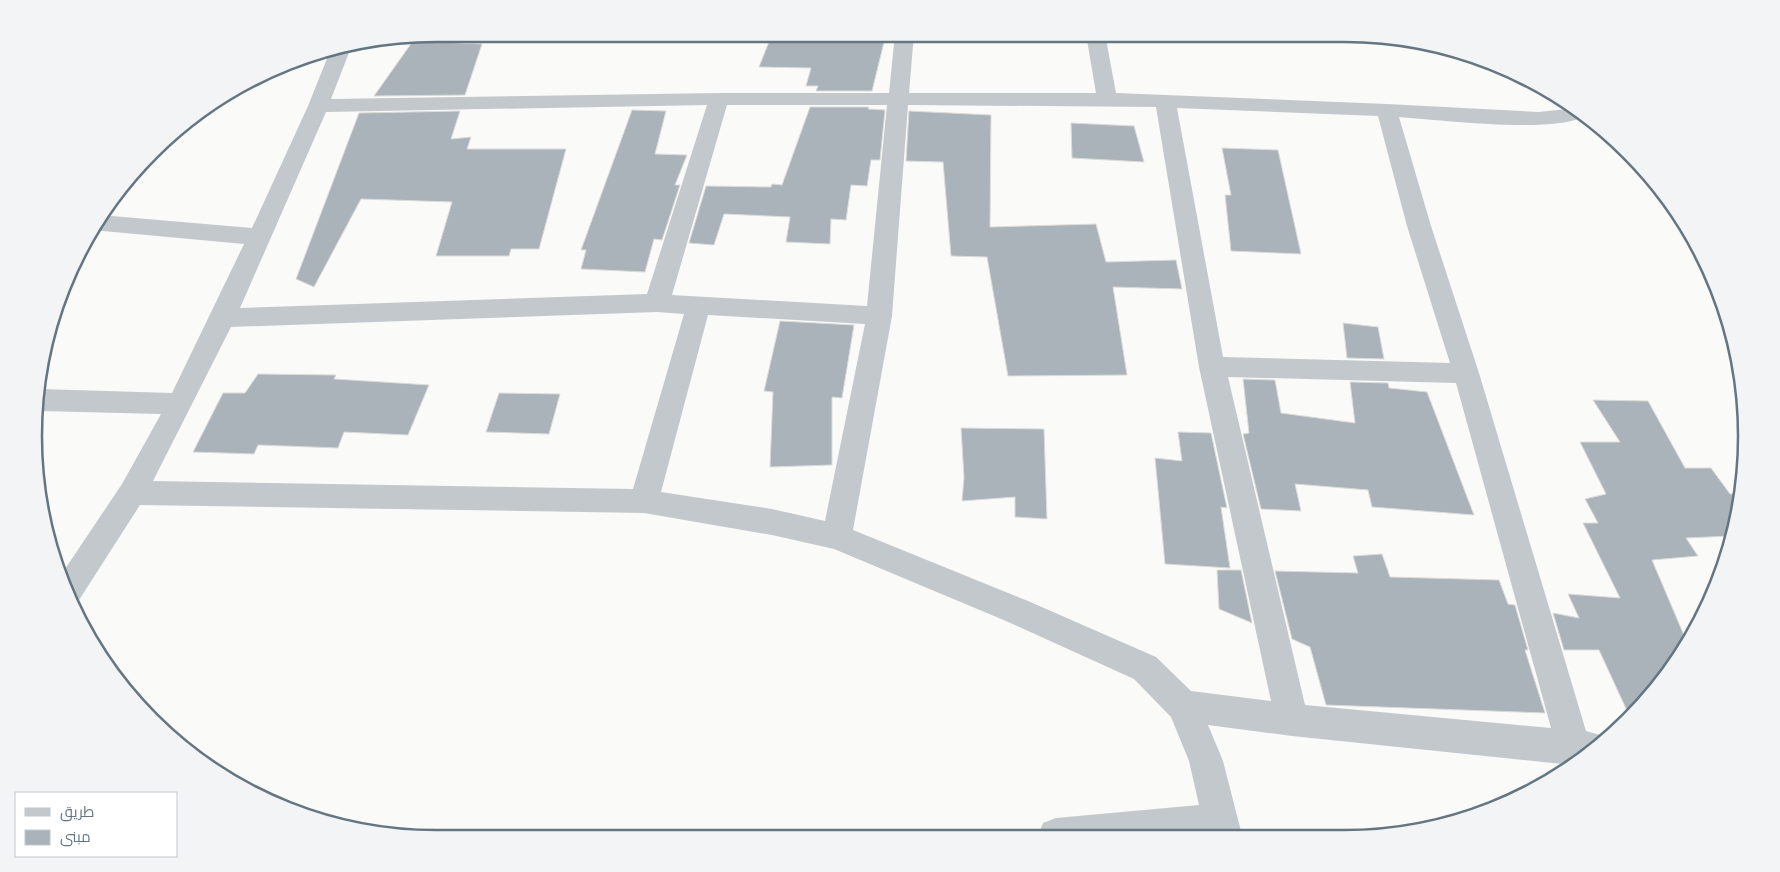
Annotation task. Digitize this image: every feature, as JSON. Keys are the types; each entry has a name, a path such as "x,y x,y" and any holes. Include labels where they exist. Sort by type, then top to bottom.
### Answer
{"street":[{"path":"837,537 879,316 903,42"},
{"path":"1097,42 1107,99"},
{"path":"71,585 132,493 180,404 223,318 318,106 338,55"},
{"path":"657,303 719,99"},
{"path":"318,106 719,99 1107,99 1387,110 1538,120 1572,115"},
{"path":"1165,100 1212,367 1292,720"},
{"path":"1387,110 1419,226 1584,748"},
{"path":"105,224 258,237"},
{"path":"223,318 657,303 700,304 879,316"},
{"path":"644,501 700,304"},
{"path":"1212,367 1466,373"},
{"path":"44,400 180,404"},
{"path":"132,493 644,501 772,522 837,537 1017,611 1145,668 1183,706 1206,761 1223,828 1181,830"},
{"path":"1183,706 1292,720 1583,749"}],"building":[{"path":"769,42 884,42 872,91 816,91 818,86 806,86 811,68 759,67"},
{"path":"412,43 482,44 465,95 374,96"},
{"path":"810,107 869,107 868,109 885,110 880,160 871,160 867,186 851,185 846,220 831,219 830,244 786,242 790,217 724,214 714,245 689,243 706,186 771,187 772,184 782,185"},
{"path":"632,110 666,111 655,154 687,155 675,185 680,185 662,240 654,239 645,272 581,269 586,250 581,250"},
{"path":"460,111 451,139 471,137 467,149 566,149 539,249 511,249 509,256 436,256 452,202 361,199 314,287 296,279 359,113"},
{"path":"909,111 991,115 990,227 1096,224 1106,262 1176,260 1182,289 1113,287 1127,375 1008,376 987,257 951,256 943,162 906,161"},
{"path":"1071,123 1134,126 1144,162 1072,158"},
{"path":"1222,148 1278,150 1301,254 1231,251 1225,195 1231,195"},
{"path":"780,321 854,325 842,398 832,397 832,465 770,467 773,392 764,391"},
{"path":"1343,323 1378,327 1384,359 1347,358"},
{"path":"258,374 336,375 334,379 429,385 408,435 344,432 338,448 258,445 254,454 193,452 223,393 245,393"},
{"path":"1243,379 1275,380 1281,413 1355,423 1350,382 1388,383 1389,388 1427,392 1474,515 1372,507 1368,490 1295,484 1301,511 1261,509 1243,434 1249,433"},
{"path":"499,393 560,394 549,434 486,432"},
{"path":"1593,400 1648,401 1685,468 1711,468 1730,494 1733,494 1724,536 1686,538 1698,556 1652,560 1684,635 1656,676 1626,709 1599,650 1564,650 1553,613 1579,618 1568,594 1620,598 1583,523 1598,523 1585,499 1606,494 1580,442 1620,442"},
{"path":"961,428 1044,429 1047,519 1015,517 1015,497 962,501 964,477"},
{"path":"1178,432 1211,433 1227,508 1221,507 1230,568 1165,564 1155,458 1182,461"},
{"path":"1382,554 1390,577 1499,580 1508,604 1515,605 1528,650 1525,650 1545,713 1326,705 1310,647 1292,639 1275,571 1358,573 1353,556"},
{"path":"1217,570 1241,570 1252,623 1219,609"}]}
